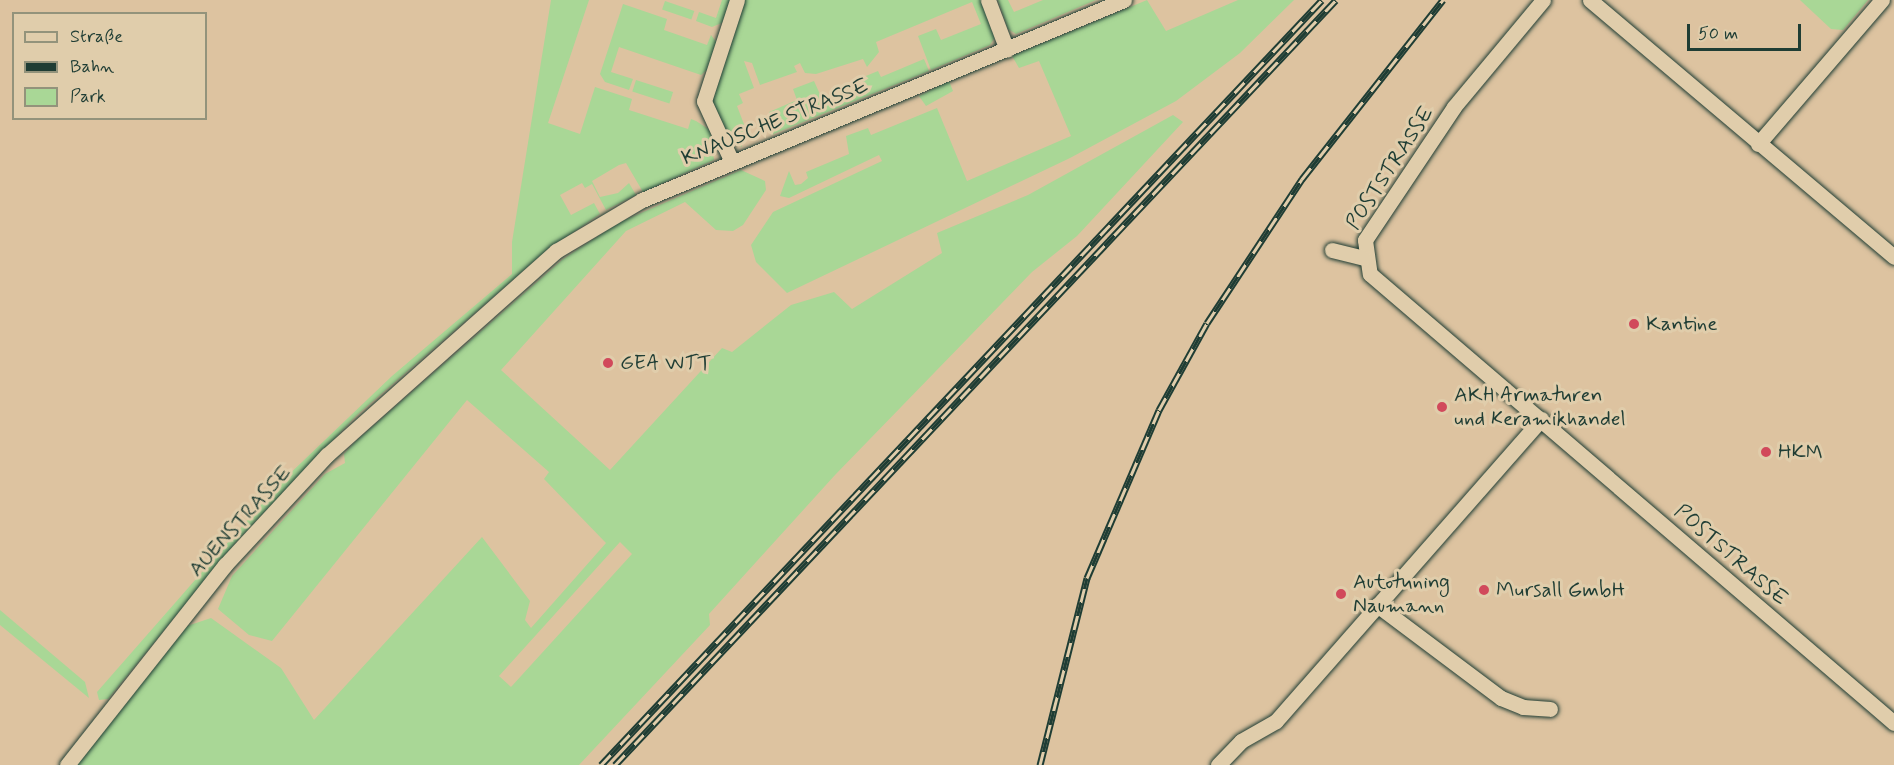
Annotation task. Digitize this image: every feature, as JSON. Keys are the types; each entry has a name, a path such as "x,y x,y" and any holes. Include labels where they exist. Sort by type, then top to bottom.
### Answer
{"street":[{"path":"732,162 704,101 737,0"},
{"path":"988,0 1007,50"},
{"name":"KNAUSCHE STRASSE","path":"468,327 591,228 732,162 1124,0"},
{"name":"POSTSTRASSE","path":"1543,0 1454,107 1365,240 1364,258 1370,274 1894,723"},
{"path":"1590,0 1894,257"},
{"path":"1758,144 1882,0"},
{"path":"1332,250 1364,258"},
{"name":"AUENSTRASSE","path":"67,765 267,518 358,424 468,327"},
{"path":"1218,765 1241,741 1276,721 1541,419"},
{"path":"1377,605 1501,698 1523,707 1550,709"}],"green space":[{"path":"551,0 589,0 548,123 580,134 595,87 632,99 629,110 688,129 691,119 696,121 710,130 714,160 643,192 626,163 619,165 592,181 600,197 618,193 629,183 636,195 606,210 592,184 585,188 582,183 560,195 571,215 594,203 600,214 546,251 357,415 236,542 108,699 99,700 97,692 280,483 392,376 512,274 512,242"},
{"path":"722,0 732,0 724,22 712,27 696,21 699,12 716,18"},
{"path":"744,0 982,0 995,37 990,45 931,70 918,36 936,29 941,40 981,24 972,2 876,42 879,52 867,67 863,59 816,74 805,73 800,63 794,66 797,72 760,85 752,63 744,61 754,88 739,94 743,103 737,106 747,132 741,134 742,147 726,137 710,103"},
{"path":"998,0 1008,0 1014,12 1043,0 1096,0 1016,34 1008,29"},
{"path":"1147,0 1166,31 1238,0 1294,0 1240,53 1176,101 1070,158 787,293 756,262 751,245 773,212 882,161 879,155 789,198 780,196 789,171 795,185 801,184 808,178 806,172 849,154 846,136 868,128 871,135 937,108 967,181 1071,136 1039,61 1019,68 1012,56"},
{"path":"1800,0 1868,0 1843,30 1831,29"},
{"path":"665,1 694,11 691,20 662,10"},
{"path":"623,4 667,19 664,30 707,45 711,35 717,43 709,68 701,75 619,47 611,72 633,79 629,90 605,82 600,74"},
{"path":"924,59 929,71 771,135 769,112 797,100 793,89 814,81 823,101 863,84 861,78 878,71 881,77"},
{"path":"636,80 673,92 669,103 632,91"},
{"path":"949,81 953,91 926,106 919,96"},
{"path":"1173,115 1183,122 1077,236 1032,272 835,475 709,614 710,625 579,765 75,765 187,626 211,618 281,668 314,720 482,537 530,601 525,620 531,628 606,543 544,479 549,472 467,400 272,641 249,635 218,609 232,576 325,474 345,463 344,454 355,442 563,259 620,222 741,170 765,181 766,190 743,225 733,231 716,230 685,202 626,231 501,370 610,470 722,348 732,352 791,305 834,292 852,309 942,253 937,233 1028,195","holes":["620,542 632,554 511,687 499,676"]},
{"path":"0,610 85,682 89,698 0,625"}],"railway":[{"path":"601,765 1322,0"},
{"path":"615,765 1336,0"},
{"path":"1040,765 1087,578 1159,410 1207,323 1302,179 1443,0"}],"place":[{"name":"Kantine","path":"1634,324"},
{"name":"GEA WTT","path":"608,363"},
{"name":"AKH Armaturen und Keramikhandel","path":"1442,407"},
{"name":"HKM","path":"1766,452"},
{"name":"Mursall GmbH","path":"1484,590"},
{"name":"Autotuning Naumann","path":"1341,594"}]}
